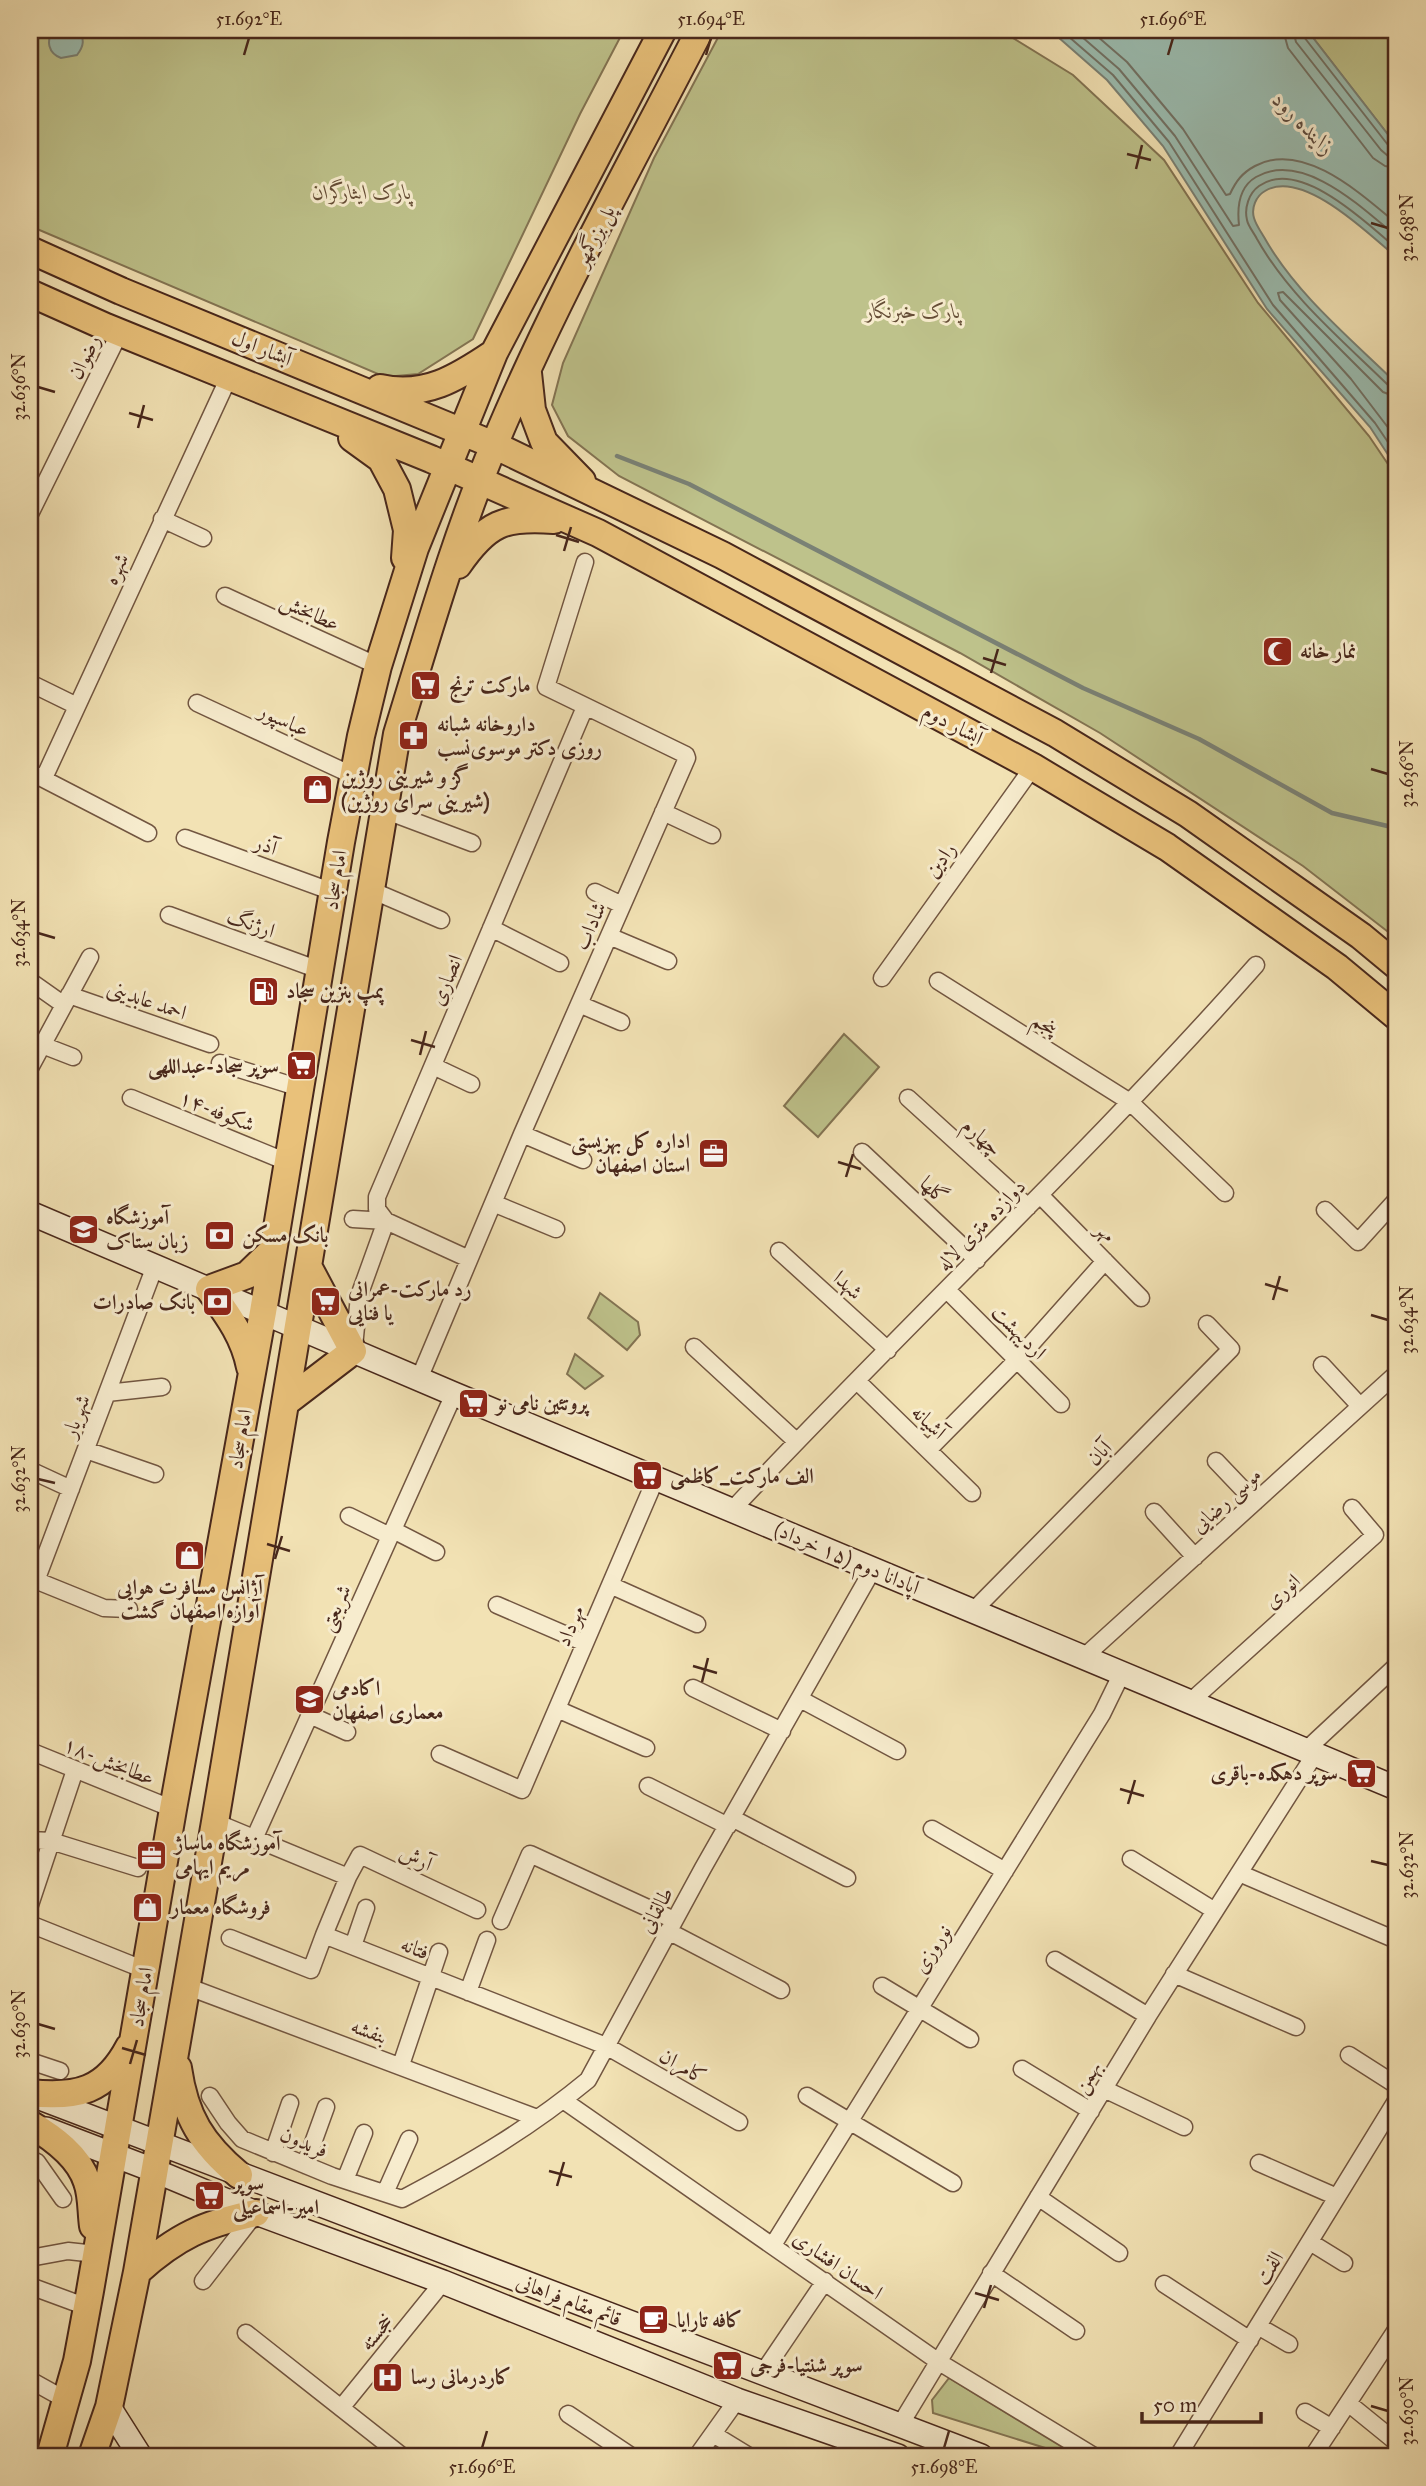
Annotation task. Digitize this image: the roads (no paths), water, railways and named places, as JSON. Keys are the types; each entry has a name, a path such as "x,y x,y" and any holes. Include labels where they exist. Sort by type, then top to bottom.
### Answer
{"main road":[{"name":"پل بزرگمهر","path":"462,431 494,353 663,30"},
{"name":"پل بزرگمهر","path":"494,445 527,370 700,30"},
{"name":"آبشار اول","path":"30,250 121,291 343,380 494,445"},
{"name":"آبشار اول","path":"30,293 180,358 480,481"},
{"path":"180,358 195,321"},
{"path":"343,380 397,392 430,388 494,353"},
{"path":"527,370 532,410 544,442 595,495"},
{"path":"319,414 381,459 397,489 407,530 404,580"},
{"name":"امام سجاد","path":"51,2456 87,2307 107,2153 118,2129 263,1312 354,776 378,666 404,580 462,431"},
{"name":"امام سجاد","path":"92,2456 108,2407 137,2272 397,734 443,588 494,445"},
{"name":"آبشار دوم","path":"494,445 722,555 1055,733 1177,807 1361,936 1396,965"},
{"name":"آبشار دوم","path":"480,481 573,522 703,589 1033,767 1167,847 1337,967 1396,1016"},
{"path":"443,588 472,545 491,527 524,518 573,522"},
{"path":"703,589 722,555"},
{"name":"آپادانا دوم (۱۵ خرداد)","path":"30,1213 454,1394 1396,1788"},
{"path":"251,1373 247,1353 236,1326 209,1289 247,1275 273,1250"},
{"path":"285,1403 353,1351 308,1266"},
{"path":"214,1581 254,1587"},
{"path":"30,2094 57,2096 85,2091 105,2080 118,2067 134,2035"},
{"path":"175,2049 182,2095 198,2132 215,2155 239,2175"},
{"name":"قائم مقام فراهانی","path":"30,2094 981,2456"},
{"path":"30,2124 49,2135 73,2158 88,2182 96,2254"},
{"name":"قائم مقام فراهانی","path":"30,2124 443,2282 737,2400 890,2455"},
{"path":"137,2272 161,2250 188,2233 221,2221 265,2216 266,2198 277,2191 283,2192"},
{"path":"108,2407 140,2456"},
{"path":"890,2455 900,2425"}],"street":[{"name":"رضوان","path":"30,514 120,332"},
{"name":"شهره","path":"148,833 37,775 77,706 229,377"},
{"path":"162,519 203,538"},
{"name":"شاداب","path":"419,1379 522,1134 687,756 546,687 585,562"},
{"name":"عطابخش","path":"225,596 378,666"},
{"path":"30,683 77,706"},
{"name":"عباسپور","path":"197,703 354,776"},
{"name":"انصاری","path":"386,1221 377,1209 377,1197 586,707"},
{"name":"رادین","path":"881,978 1033,767"},
{"path":"384,810 472,843"},
{"path":"663,812 712,835"},
{"name":"آذر","path":"185,838 333,892"},
{"path":"371,890 442,920"},
{"path":"595,892 622,905"},
{"name":"ارژنگ","path":"169,915 319,970"},
{"path":"491,928 560,962"},
{"path":"609,936 668,961"},
{"name":"احمد عابدینی","path":"30,1068 90,957"},
{"name":"دوازده متری لاله","path":"732,1510 796,1441 1130,1102 1256,965"},
{"name":"احمد عابدینی","path":"30,981 66,1000 210,1044"},
{"name":"پنجم","path":"937,981 1130,1102 1225,1193"},
{"path":"579,1004 621,1022"},
{"path":"42,1045 73,1057"},
{"path":"220,1063 300,1088"},
{"path":"433,1066 471,1084"},
{"name":"۱۴-شکوفه","path":"131,1098 287,1162"},
{"name":"چهارم","path":"908,1098 1028,1207"},
{"path":"522,1134 583,1160"},
{"name":"گلها","path":"862,1152 977,1259"},
{"name":"مهر","path":"1040,1195 1142,1298"},
{"path":"1325,1210 1358,1242 1396,1200"},
{"path":"494,1203 556,1229"},
{"path":"354,1219 386,1221 469,1259"},
{"path":"353,1351 359,1296 386,1221"},
{"name":"شهدا","path":"779,1251 888,1350"},
{"path":"928,1450 1017,1360 1105,1261"},
{"name":"شهریار","path":"33,1579 71,1489 155,1266"},
{"name":"اردیبهشت","path":"947,1290 1061,1404"},
{"name":"آبان","path":"973,1611 1231,1349 1207,1324"},
{"path":"694,1346 796,1441"},
{"path":"1322,1365 1360,1406"},
{"name":"موسی رضایی","path":"1084,1657 1396,1374"},
{"name":"آشیانه","path":"857,1381 972,1493"},
{"path":"107,1394 162,1387"},
{"name":"شریعتی","path":"254,1839 454,1394"},
{"path":"86,1450 155,1474"},
{"path":"1216,1461 1255,1502"},
{"path":"30,1470 71,1489"},
{"name":"مهرداد","path":"440,1754 522,1790 656,1478"},
{"name":"انوری","path":"1190,1702 1375,1535 1352,1508"},
{"path":"1154,1512 1195,1557"},
{"path":"349,1516 436,1552"},
{"name":"طالقانی","path":"402,2199 468,2165 563,2100 587,2080 873,1569"},
{"path":"33,1579 104,1608 129,1609"},
{"path":"610,1585 698,1624"},
{"path":"497,1605 585,1643"},
{"name":"بهمن","path":"900,2425 1148,2016 1239,1873 1310,1752 1396,1666"},
{"name":"نوروزی","path":"773,2245 1102,1714 1122,1673"},
{"path":"693,1688 782,1731"},
{"path":"800,1699 897,1751"},
{"path":"557,1709 646,1748"},
{"path":"310,1715 348,1732"},
{"name":"۱۸-عطابخش","path":"30,1751 173,1809"},
{"path":"30,1905 75,1770"},
{"path":"648,1786 847,1878"},
{"path":"215,1822 348,1877"},
{"path":"932,1829 1005,1871"},
{"path":"30,1840 51,1841 138,1868"},
{"path":"501,1921 530,1854 671,1926 781,1990"},
{"name":"آرش","path":"324,1935 360,1855 477,1910"},
{"path":"1131,1859 1215,1911"},
{"path":"1239,1873 1396,1940"},
{"path":"353,1946 366,1908"},
{"path":"30,1924 145,1970"},
{"path":"230,1938 311,1970 324,1935"},
{"name":"فتانه","path":"324,1935 606,2046"},
{"path":"468,1992 487,1940"},
{"path":"401,2065 439,1952"},
{"path":"1055,1960 1148,2016"},
{"path":"1174,1974 1296,2028"},
{"name":"بنفشه","path":"186,1986 537,2118"},
{"path":"882,1986 970,2039"},
{"name":"کامران","path":"606,2046 739,2122"},
{"path":"1349,2055 1396,2085"},
{"path":"30,2061 60,2071"},
{"path":"1022,2069 1091,2111"},
{"path":"1104,2088 1185,2127"},
{"name":"فریدون","path":"210,2096 242,2139 305,2165 402,2199"},
{"path":"807,2096 953,2183"},
{"name":"احسان افشاری","path":"563,2100 939,2362 1094,2456"},
{"name":"الفت","path":"1178,2456 1396,2101"},
{"path":"273,2152 290,2103"},
{"path":"305,2165 326,2106"},
{"path":"345,2180 364,2133"},
{"path":"385,2193 409,2139"},
{"path":"30,2160 37,2162 63,2199"},
{"path":"1259,2163 1337,2197"},
{"path":"1038,2197 1119,2253"},
{"path":"203,2281 265,2216"},
{"path":"1310,2242 1344,2263"},
{"path":"30,2258 68,2251 96,2254"},
{"path":"991,2273 1076,2331"},
{"path":"762,2374 825,2281"},
{"name":"خجسته","path":"341,2408 443,2282"},
{"path":"1164,2284 1254,2333 1289,2344"},
{"path":"30,2286 87,2307"},
{"path":"1318,2455 1332,2428 1396,2330"},
{"path":"246,2333 402,2456"},
{"path":"30,2380 66,2400"},
{"path":"697,2456 737,2400"},
{"path":"1348,2403 1396,2442"},
{"path":"1305,2412 1332,2428"},
{"path":"568,2414 631,2456"},
{"path":"713,2434 749,2456"}],"water":[{"path":"53,30 78,30 83,42 77,55 61,58 53,53 49,42"},
{"name":"زاینده رود","path":"1050,30 1307,30 1396,145 1396,257 1334,207 1297,188 1280,186 1265,191 1255,203 1254,218 1292,278 1342,332 1396,383 1396,467 1370,427 1267,309 1163,146 1107,80"}],"waterway":[{"path":"617,456 689,484 1083,688 1199,739 1332,813 1396,828"}],"place":[{"name":"نمار خانه","path":"1277,651"},
{"name":"مارکت ترنج","path":"426,685"},
{"name":"داروخانه شبانه روزی دکتر موسوی‌نسب","path":"414,736"},
{"name":"گز و شیرینی روژین (شیرینی سرای روژین)","path":"318,789"},
{"name":"پمپ بنزین سجاد","path":"263,991"},
{"name":"سوپر سجاد-عبداللهی","path":"302,1066"},
{"name":"اداره کل بهزیستی استان اصفهان","path":"713,1153"},
{"name":"آموزشگاه زبان ستاک","path":"83,1229"},
{"name":"بانک مسکن","path":"219,1235"},
{"name":"رد مارکت-عمرانی یا فنایی","path":"325,1301"},
{"name":"بانک صادرات","path":"218,1302"},
{"name":"پروتئین نامی نو","path":"473,1403"},
{"name":"الف مارکت_کاظمی","path":"647,1476"},
{"name":"آژانس مسافرت هوایی آوازه اصفهان گشت","path":"190,1555"},
{"name":"اکادمی معماری اصفهان","path":"309,1700"},
{"name":"سوپر دهکده-باقری","path":"1361,1773"},
{"name":"آموزشگاه ماساژ مریم ایهامی","path":"152,1855"},
{"name":"فروشگاه معمار","path":"148,1907"},
{"name":"سوپر امیر-اسماعیلی","path":"210,2195"},
{"name":"کافه تارایا","path":"654,2320"},
{"name":"سوپر شنتیا-فرجی","path":"727,2365"},
{"name":"کاردرمانی رسا","path":"388,2377"}],"park label":[{"name":"پارک ایثارگران","path":"362,192"},
{"name":"پارک خبرنگار","path":"913,311"}]}
